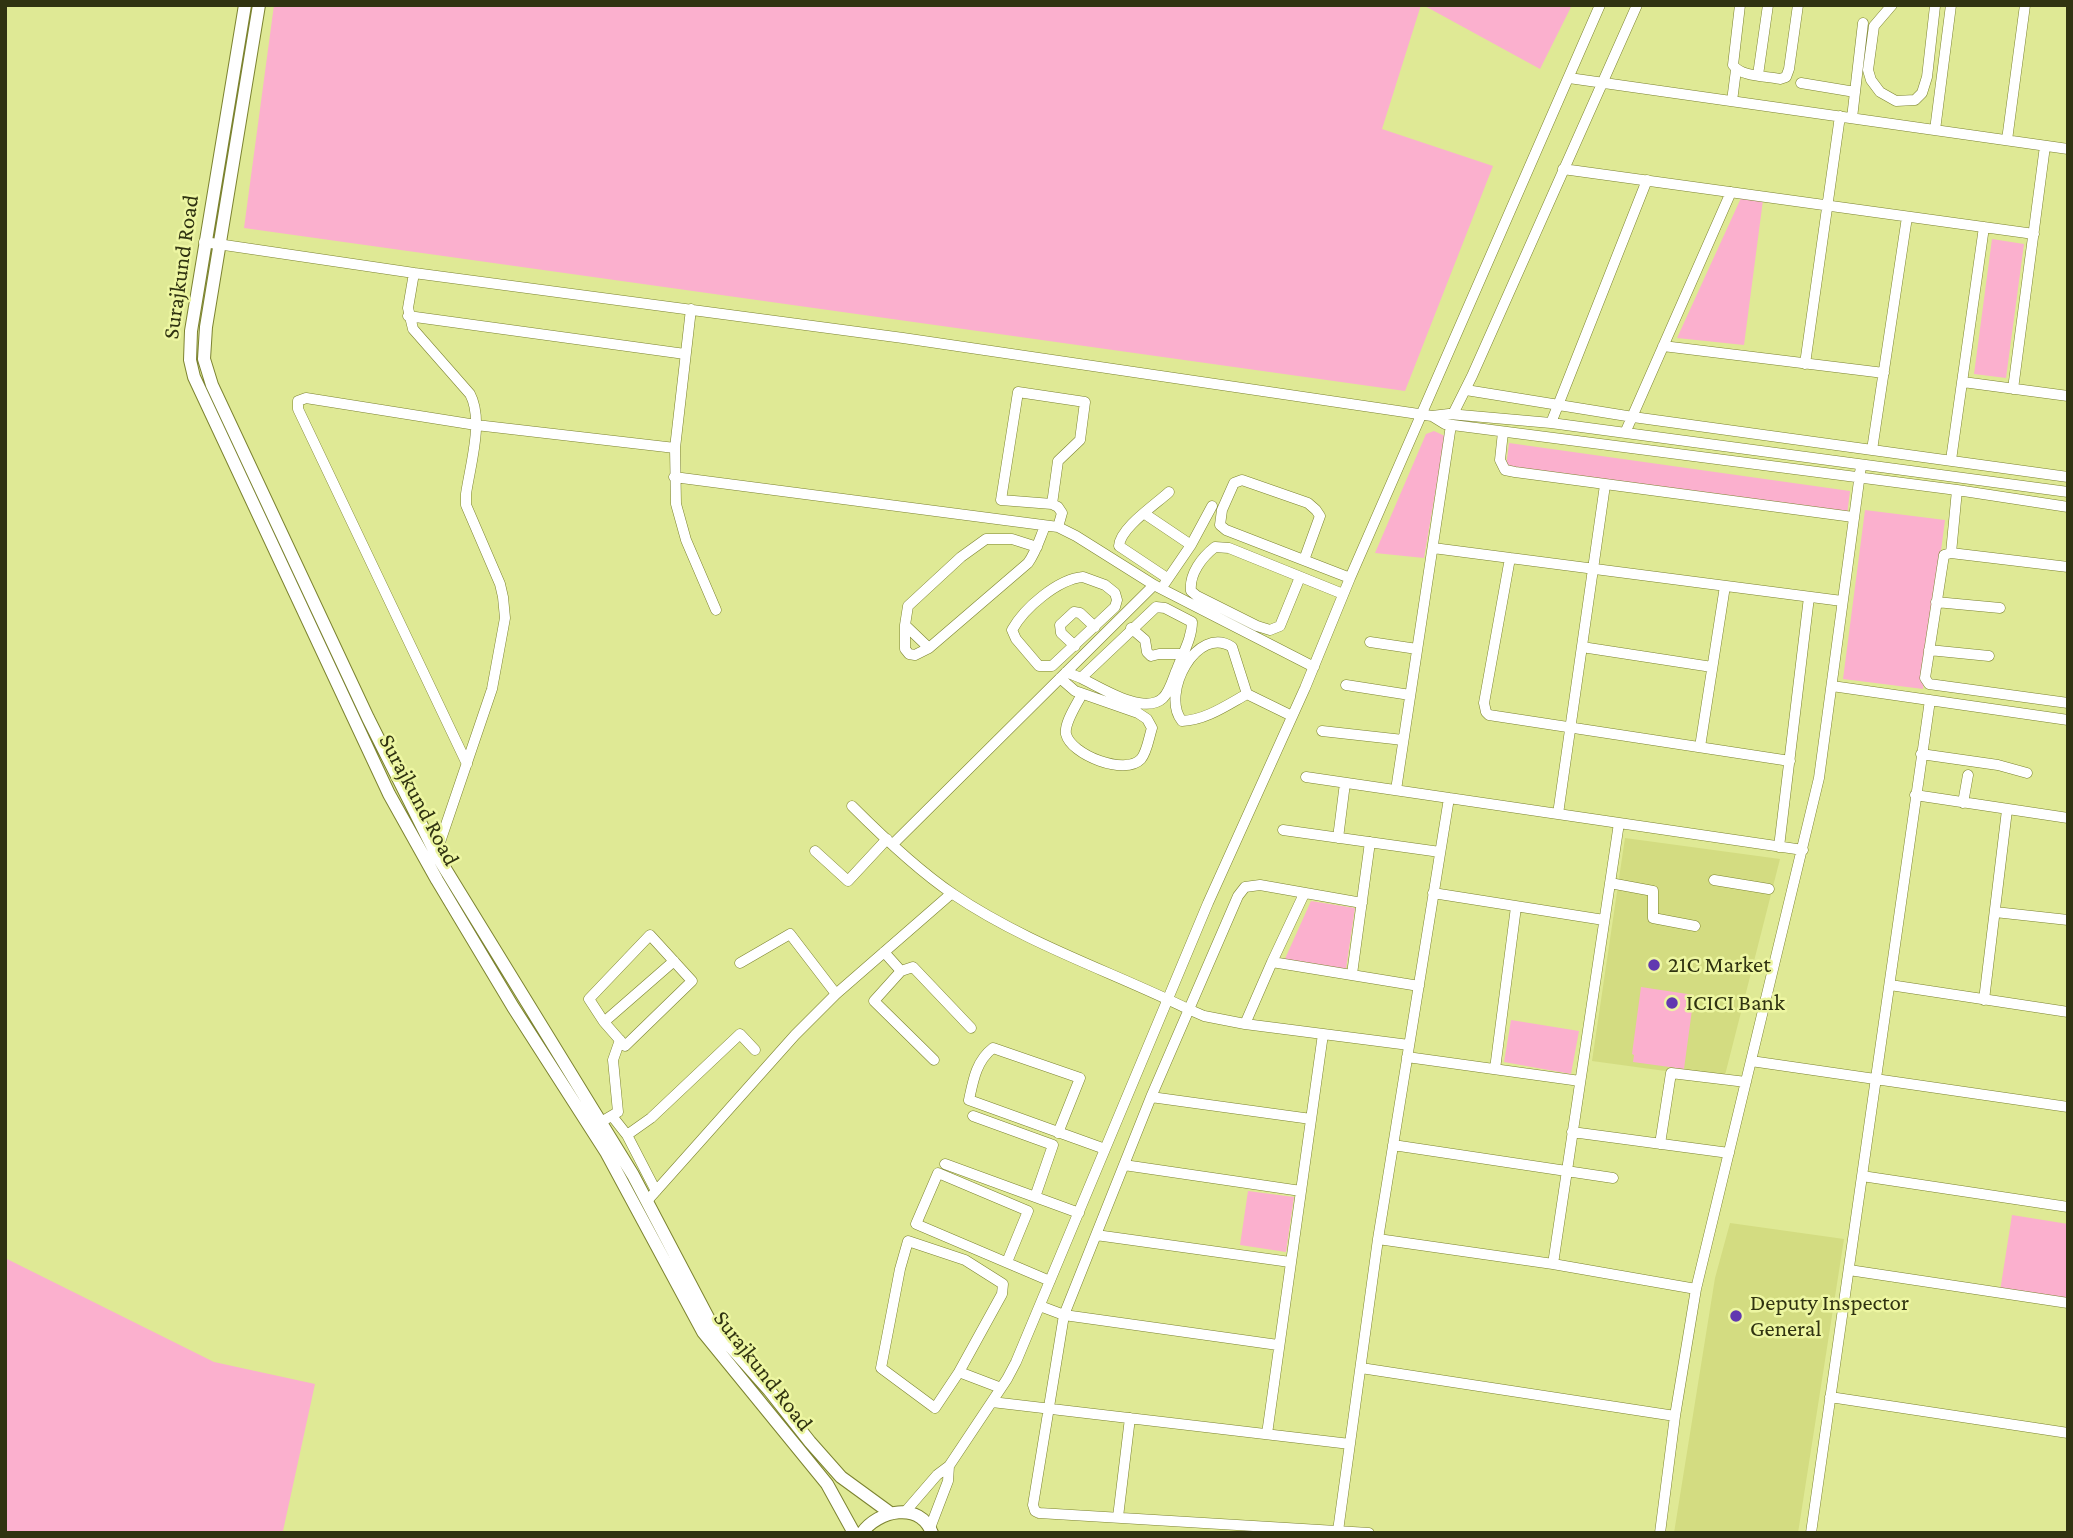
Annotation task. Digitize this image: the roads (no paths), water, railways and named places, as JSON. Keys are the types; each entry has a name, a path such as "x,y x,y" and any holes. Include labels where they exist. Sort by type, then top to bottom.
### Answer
{"main road":[{"name":"Surajkund Road","path":"245,5 189,346 194,377 389,794 437,880 606,1152 703,1332 827,1484 854,1533"},
{"name":"Surajkund Road","path":"259,5 204,346 204,359 212,385 368,718 436,854 607,1119 719,1336 769,1390 841,1477 889,1512"},
{"path":"862,1533 871,1522 889,1512 905,1511 919,1517 931,1530"}],"street":[{"path":"905,1511 937,1475 949,1466 1016,1362 1167,999 1314,667 1350,578 1427,415 1600,5"},
{"path":"1396,790 1452,420 1637,5"},
{"path":"1732,101 1736,70 1733,54 1740,5"},
{"path":"1758,75 1768,5"},
{"path":"1736,70 1780,79 1786,77 1790,69 1798,5"},
{"path":"1892,5 1874,26 1868,69 1871,80 1881,92 1896,101 1916,100 1922,93 1927,77 1932,6 1951,7 1935,130"},
{"path":"2007,140 2025,5"},
{"path":"1852,118 1863,23"},
{"path":"1569,78 2068,149"},
{"path":"1801,83 1855,92"},
{"path":"1805,364 1840,116"},
{"path":"2013,389 2045,146"},
{"path":"1563,169 2034,234"},
{"path":"1551,424 1647,180"},
{"path":"1625,433 1731,192"},
{"path":"1872,450 1907,217"},
{"path":"1951,460 1984,227"},
{"path":"204,242 1427,415 1445,424 1452,420 1551,424 2068,492"},
{"path":"414,273 408,316 417,335 470,394 477,411 466,505 499,584 505,618 492,689 436,854"},
{"path":"691,309 675,448 676,504 680,523 716,610"},
{"path":"408,316 685,354"},
{"path":"1663,346 1884,373"},
{"path":"1963,382 2068,396"},
{"path":"1466,390 2068,477"},
{"path":"1052,505 1058,461 1080,440 1085,402 1018,392 1001,500 1058,507 1062,513 1058,527"},
{"path":"467,764 297,404 301,398 306,398 476,425 675,448"},
{"path":"1452,420 1503,432 1957,490 2068,507"},
{"path":"1718,446 1722,429"},
{"path":"1503,432 1500,460 1505,470 1853,517"},
{"path":"1803,458 1804,440"},
{"path":"1660,1533 1675,1416 1696,1289 1819,778 1861,466"},
{"path":"674,477 1058,527 1157,587 1314,667"},
{"path":"1304,560 1320,516 1316,510 1308,503 1242,480 1234,484 1222,510 1220,525 1226,530 1350,578"},
{"path":"1558,814 1605,485"},
{"path":"1951,553 1957,490"},
{"path":"1167,578 1119,546 1119,537 1169,492"},
{"path":"815,851 848,881 1095,643 1167,578 1191,545 1212,506"},
{"path":"1145,514 1191,545"},
{"path":"1037,547 1012,539 986,539 961,557 908,606 905,649 909,654 915,655 929,648 1028,564 1037,547 1045,526"},
{"path":"1300,577 1280,626 1270,630 1197,596 1191,591 1190,581 1206,554 1215,547 1229,548 1343,594"},
{"path":"1433,548 1842,601"},
{"path":"2068,567 1951,553 1943,557 1926,678 1929,684 2068,703"},
{"path":"1510,558 1484,703 1486,712 1493,716 1790,761"},
{"path":"1083,577 1105,585 1115,593 1115,607 1095,627 1052,666 1040,666 1016,639 1012,630 1019,616 1061,582 1083,577"},
{"path":"1700,747 1725,586"},
{"path":"1779,846 1810,597"},
{"path":"1936,602 2000,608"},
{"path":"1063,675 1081,678 1133,703 1154,703 1162,699 1171,686 1192,632 1192,622 1165,608 1156,607 1081,678"},
{"path":"1075,646 1061,633 1060,625 1066,618 1074,612 1080,613 1095,627"},
{"path":"905,625 929,648"},
{"path":"1131,628 1145,640 1149,655 1183,654"},
{"path":"1086,635 1095,643"},
{"path":"1247,694 1205,717 1182,721 1178,716 1174,694 1191,657 1203,647 1225,642 1232,647 1247,694 1292,716"},
{"path":"1370,642 1417,649"},
{"path":"1582,647 1712,667"},
{"path":"1929,650 1989,656"},
{"path":"1063,675 1074,691 1138,713 1147,719 1152,728 1141,759 1133,764 1119,765 1082,754 1067,737 1066,729 1082,694"},
{"path":"1346,685 1410,695"},
{"path":"1832,686 2068,720"},
{"path":"1811,1533 1930,700"},
{"path":"1322,731 1403,740"},
{"path":"1922,754 1998,765 2027,773"},
{"path":"1964,803 1968,775"},
{"path":"1306,777 1803,850"},
{"path":"1338,838 1345,783"},
{"path":"1915,795 2068,818"},
{"path":"1338,1531 1378,1239 1449,798"},
{"path":"852,806 890,842 952,893 1012,928 1204,1016 1245,1024 1409,1045"},
{"path":"1984,1000 2007,810"},
{"path":"1553,1264 1619,823"},
{"path":"1283,830 1440,852"},
{"path":"1352,974 1370,842"},
{"path":"1714,880 1769,889"},
{"path":"1610,883 1653,891 1653,918 1695,926"},
{"path":"1362,903 1260,885 1245,887 1238,896 1151,1097 1064,1315 1034,1497 1035,1511 1369,1533"},
{"path":"647,1201 795,1035 836,994 952,893"},
{"path":"1433,893 1604,920"},
{"path":"1245,1024 1304,894"},
{"path":"1496,1069 1516,907"},
{"path":"1996,912 2068,920"},
{"path":"740,963 790,934 836,994"},
{"path":"650,935 692,981 625,1046 604,1023 589,999 650,935"},
{"path":"884,952 901,971"},
{"path":"604,1023 674,961"},
{"path":"1272,962 1419,986"},
{"path":"934,1060 874,1001 901,971 913,967 971,1028"},
{"path":"1890,985 2068,1012"},
{"path":"627,1135 651,1118 740,1034 755,1049"},
{"path":"1267,1434 1323,1034"},
{"path":"620,1040 613,1060 618,1112 607,1119 627,1135 656,1191"},
{"path":"1058,1133 1080,1078 993,1048 984,1055 973,1078 968,1100 1058,1133 1105,1149"},
{"path":"1407,1057 1580,1081"},
{"path":"1751,1061 2068,1107"},
{"path":"1660,1144 1671,1073 1746,1082"},
{"path":"1151,1097 1311,1119"},
{"path":"1012,1116 1017,1105"},
{"path":"973,1116 1053,1145 1035,1197"},
{"path":"1572,1132 1729,1153"},
{"path":"1394,1145 1613,1178"},
{"path":"945,1164 1079,1213"},
{"path":"1124,1165 1301,1191"},
{"path":"1007,1262 1028,1212 938,1173 916,1224 1050,1281"},
{"path":"1862,1176 2068,1207"},
{"path":"1096,1235 1290,1262"},
{"path":"1378,1239 1553,1264 1696,1289"},
{"path":"908,1241 965,1260 1003,1284 1002,1294 959,1372 935,1408 881,1368 908,1241"},
{"path":"1849,1270 2068,1303"},
{"path":"1040,1306 1064,1315 1278,1345"},
{"path":"1361,1368 1675,1416"},
{"path":"959,1372 1001,1388"},
{"path":"1830,1397 2068,1433"},
{"path":"992,1402 1350,1444"},
{"path":"1118,1517 1130,1418"},
{"path":"931,1530 948,1481 949,1466"}],"place":[{"name":"21C Market","path":"1654,965"},
{"name":"ICICI Bank","path":"1672,1003"},
{"name":"Deputy Inspector General","path":"1736,1316"}]}
